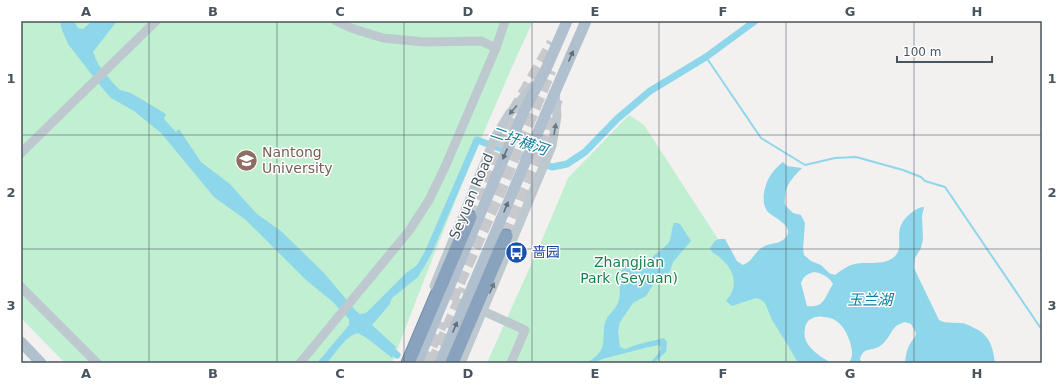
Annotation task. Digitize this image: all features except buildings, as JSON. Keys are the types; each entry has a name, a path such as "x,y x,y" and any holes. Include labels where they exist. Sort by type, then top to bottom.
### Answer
{"highway":[{"path":"408,363 470,217"},
{"path":"452,363 506,236"}],"main road":[{"name":"Seyuan Road","path":"418,363 523,113 546,69 567,21"},
{"path":"440,363 586,21"},
{"path":"21,342 41,363"}],"street":[{"path":"21,152 156,21"},
{"path":"336,21 351,28 383,38 424,42 482,42 496,48"},
{"path":"300,363 409,231 429,200 445,167 496,48 505,21"},
{"path":"402,363 495,137 509,114 546,69"},
{"path":"461,363 552,146 557,116 555,92"},
{"path":"21,287 97,363"},
{"path":"483,311 526,330 512,363"}],"green space":[{"name":"Nantong University","path":"21,21 533,21 495,106 425,277 392,363 65,363 21,318"},
{"name":"Zhangjian Park (Seyuan)","path":"629,115 644,125 737,268 787,323 813,363 487,363 568,178"}],"water":[{"path":"60,21 74,21 78,28 83,29 92,21 117,21 93,52 98,64 112,82 120,90 131,93 166,114 164,119 176,132 179,129 201,162 230,184 257,214 281,231 324,273 360,314 366,313 406,273 430,256 418,277 392,298 390,304 372,325 396,347 392,358 358,333 345,341 327,363 317,363 349,325 349,319 333,302 306,280 246,220 214,197 161,133 134,111 111,98 68,44"},
{"name":"玉兰湖","path":"783,162 787,166 802,168 789,184 785,194 785,205 793,213 801,215 805,223 804,255 811,261 821,265 829,273 835,275 851,265 862,263 879,263 894,257 898,253 899,231 904,219 916,210 924,207 922,216 923,239 921,248 915,258 914,268 939,320 965,324 984,334 992,347 995,363 905,363 908,349 916,333 911,324 905,322 896,326 885,342 880,346 864,352 860,359 862,363 848,363 852,356 852,350 844,328 833,319 817,317 812,318 806,323 806,340 812,350 832,363 798,363 772,320 765,303 756,298 732,306 726,301 734,287 734,280 729,267 712,252 710,248 715,241 725,239 737,261 743,265 760,249 783,240 787,235 787,227 767,211 764,202 764,192 769,177","holes":["814,272 827,277 833,284 826,298 821,304 807,306 801,283 808,275"]},
{"path":"674,223 680,224 691,241 673,262 670,271 663,280 653,285 646,296 633,303 620,322 618,331 620,347 625,349 664,338 667,342 666,352 654,363 650,363 661,348 659,345 587,363 601,350 607,317 618,303 620,293 620,277 623,268 631,263 647,264 669,242"}],"waterway":[{"name":"二圩横河","path":"420,267 428,253 477,140 552,167 567,164 585,152 617,119 650,91 706,57 755,21"},
{"path":"706,57 761,138 805,165 835,158 856,157 903,170 921,177 925,181 945,187 1042,330"},
{"path":"387,347 397,355"}],"tunnel":[{"path":"470,217 515,110 553,43"},
{"path":"451,300 501,188 550,70"},
{"path":"506,236 541,154 557,97"},
{"path":"433,363 465,289"},
{"path":"423,363 442,322"}],"place":[{"name":"Nantong University","path":"247,160"},
{"name":"啬园","path":"516,252"}]}
